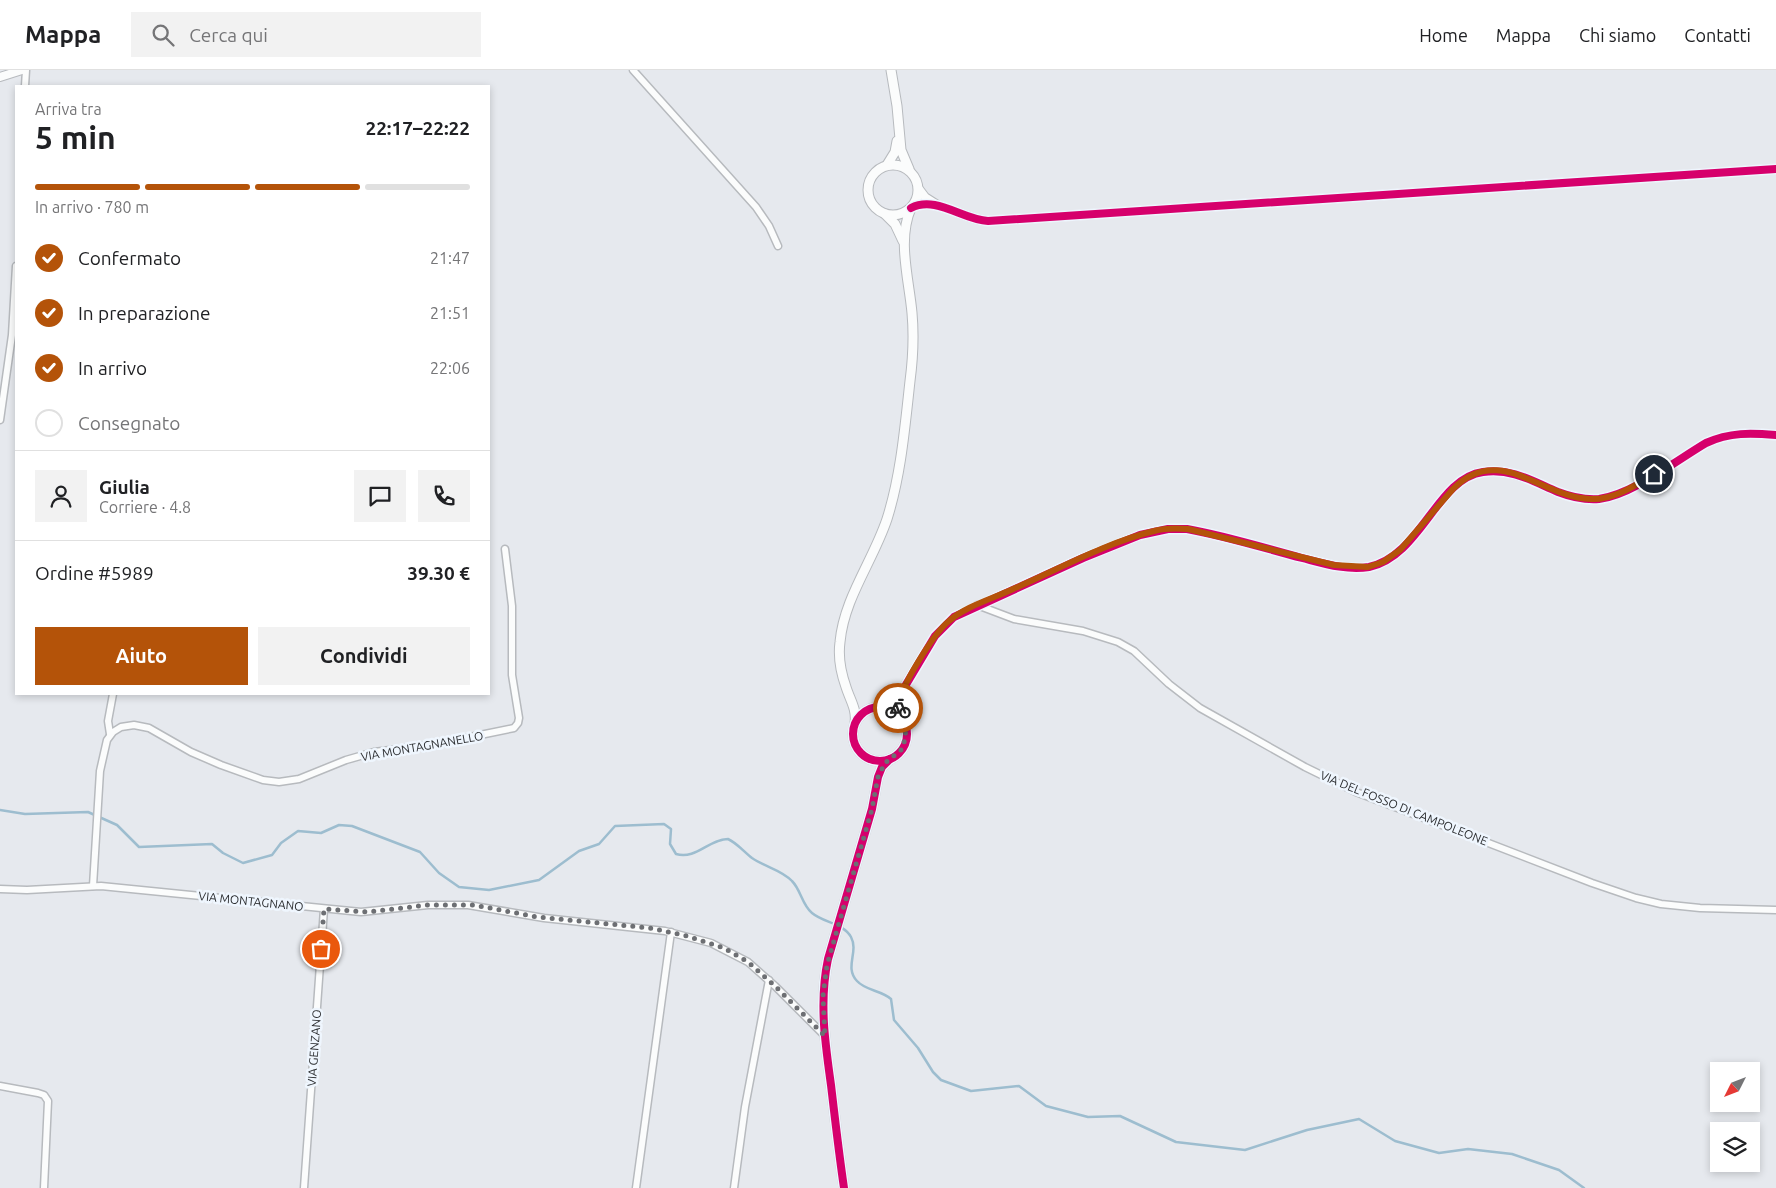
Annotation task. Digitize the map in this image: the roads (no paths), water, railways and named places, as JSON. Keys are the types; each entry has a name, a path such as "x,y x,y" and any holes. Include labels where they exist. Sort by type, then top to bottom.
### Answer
{"main road":[{"path":"876,789 872,767 855,744 853,730 855,723 854,708 845,684 840,659 841,631 848,604 878,543 894,495 910,381 913,329 905,249 905,229 919,189 915,176 902,157 898,134 897,106 890,70"},
{"path":"898,134 895,152 887,165 875,173 868,185 870,199 895,224 905,249"},
{"path":"887,165 895,165 910,171"},
{"path":"885,214 899,214 911,208"},
{"path":"844,1188 825,1036 823,989 828,959 872,809 880,772 905,744 906,730 901,717 888,708 860,706 850,698"},
{"path":"855,723 865,712 877,708"},
{"path":"864,755 877,760 890,759"}],"street":[{"path":"0,77 24,70 25,85"},
{"path":"632,70 756,207 778,246"},
{"path":"919,189 925,197 940,206 975,219 988,221 1776,170"},
{"path":"911,208 924,204 940,206"},
{"path":"0,420 12,335 15,283"},
{"path":"877,708 893,702 901,693 932,640 941,628 954,617 1146,533 1168,529 1196,531 1334,565 1368,567 1383,562 1400,550 1462,480 1477,473 1514,472 1566,495 1598,499 1613,496 1633,487 1706,443 1744,433 1776,435"},
{"name":"VIA MONTAGNANELLO","path":"110,734 117,728 126,726 149,728 185,749 213,761 263,780 279,782 296,779 346,760 374,752 431,745 512,729 517,725 519,718 512,675 512,606 505,549"},
{"name":"VIA DEL FOSSO DI CAMPOLEONE","path":"977,606 1014,619 1083,631 1118,642 1134,652 1169,684 1200,708 1320,775 1356,792 1592,883 1636,898 1661,904 1737,910 1776,910"},
{"path":"901,693 898,706 901,717"},
{"path":"93,886 100,771 110,734 108,721 113,695"},
{"name":"VIA MONTAGNANO","path":"0,889 27,890 93,886 368,912 428,905 468,905 544,918 671,932 728,950 748,962 769,980 825,1036"},
{"name":"VIA GENZANO","path":"304,1188 324,909"},
{"path":"636,1188 671,932"},
{"path":"734,1188 746,1107 769,980"},
{"path":"0,1086 38,1093 44,1095 48,1101 44,1188"}],"waterway":[{"path":"0,810 25,814 88,812 117,825 139,847 212,844 223,853 243,863 272,855 281,843 298,831 321,833 339,825 352,826 420,852 439,873 459,887 489,890 539,880 579,851 599,844 615,826 664,824 671,829 670,844 676,854 683,855 696,852 715,842 728,839 752,858 788,877 812,913 848,932 853,943 851,965 853,976 869,989 891,999 894,1020 918,1048 933,1072 941,1080 971,1091 1019,1086 1046,1106 1088,1117 1120,1116 1176,1142 1245,1150 1307,1130 1359,1119 1395,1141 1439,1153 1468,1149 1512,1154 1559,1170 1584,1188"}]}
